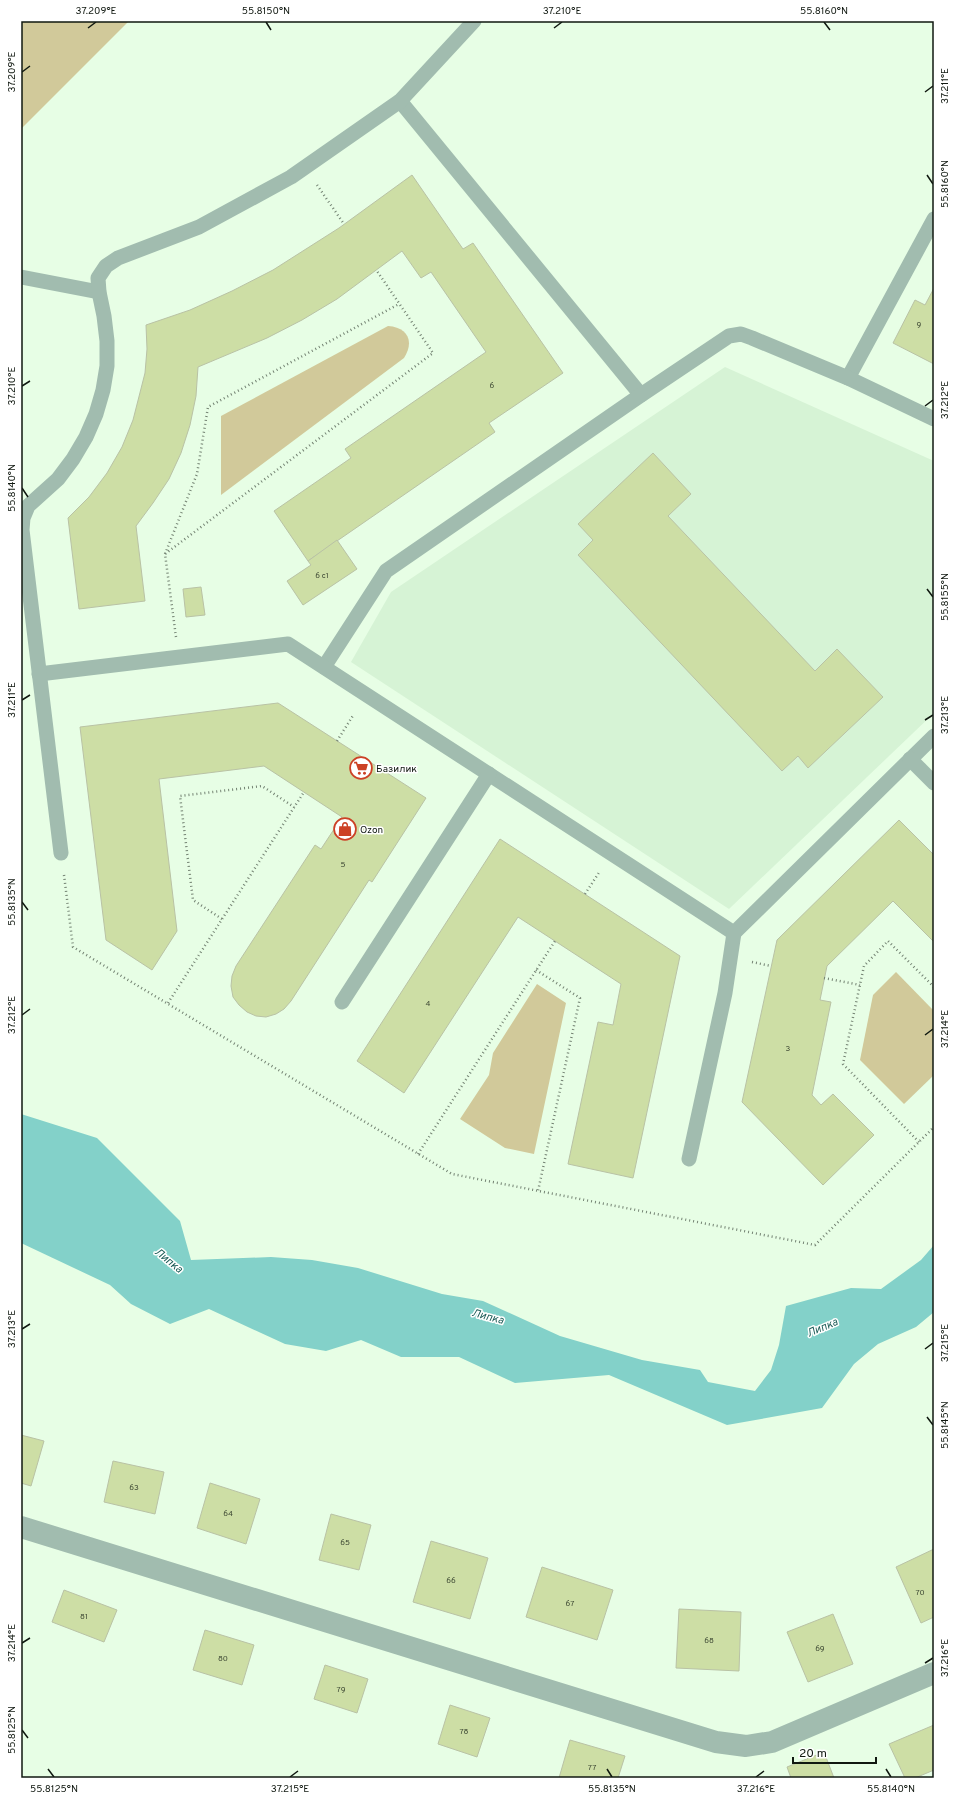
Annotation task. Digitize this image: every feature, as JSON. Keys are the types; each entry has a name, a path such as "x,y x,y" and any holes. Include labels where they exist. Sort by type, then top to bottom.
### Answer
{"street":[{"path":"21,1527 716,1742 746,1746 772,1742 934,1673"}],"lane":[{"path":"61,853 22,530 23,518 28,506 58,478 73,459 86,437 96,414 103,390 107,366 105,323 98,278 106,266 118,258 199,227 291,178 400,101 474,21"},
{"path":"400,101 641,394"},
{"path":"848,378 934,218"},
{"path":"21,276 99,292"},
{"path":"324,667 386,571 641,394 717,342 729,336 741,334 848,378 934,419"},
{"path":"39,674 288,644 734,933"},
{"path":"689,1159 725,993 734,933 934,736"},
{"path":"910,759 934,783"},
{"path":"342,1002 489,774"}],"path":[{"path":"305,167 344,224"},
{"path":"165,554 432,353 377,271"},
{"path":"178,657 165,554 197,474 208,407 399,304"},
{"path":"337,741 367,695"},
{"path":"222,919 193,900 180,796 262,786 294,807"},
{"path":"167,1003 304,792"},
{"path":"61,853 73,947 452,1174 815,1244 934,1128"},
{"path":"585,894 611,854"},
{"path":"418,1154 555,941"},
{"path":"920,1142 843,1064 864,966 888,941 934,987"},
{"path":"536,970 580,998 538,1191"},
{"path":"824,978 860,985"}],"shaded area":[{"path":"21,21 129,21 21,129"},
{"path":"388,326 400,329 407,336 409,346 404,358 221,495 221,416"},
{"path":"725,367 934,461 934,713 729,909 351,662 391,592"},
{"path":"896,972 934,1011 934,1075 904,1104 860,1060 873,995"},
{"path":"537,984 566,1003 534,1154 505,1148 460,1119 489,1075 493,1053"}],"water":[{"name":"Липка","path":"21,1114 97,1138 180,1221 191,1260 271,1257 312,1260 358,1268 442,1294 483,1301 560,1336 642,1360 700,1370 708,1382 755,1391 771,1370 779,1345 786,1306 851,1288 881,1289 921,1260 934,1245 934,1312 916,1327 878,1344 854,1364 822,1408 727,1425 609,1375 515,1383 459,1357 401,1357 361,1340 326,1351 285,1344 209,1309 170,1324 131,1304 110,1285 21,1243"}],"building":[{"path":"412,175 463,249 473,243 563,373 489,423 495,432 308,561 274,511 351,458 345,449 486,352 431,272 421,278 402,251 337,299 302,320 267,338 198,367 196,396 190,425 181,453 169,479 136,526 145,601 79,609 68,518 89,497 107,473 122,447 133,420 145,373 147,349 146,325 190,310 273,270 339,228"},
{"path":"934,288 934,364 893,343 915,300 925,305"},
{"path":"653,453 691,494 668,516 815,671 837,649 883,697 808,768 798,756 782,771 578,555 593,540 578,524"},
{"path":"337,540 357,569 303,605 287,581 311,565 308,561"},
{"path":"201,587 205,615 186,617 183,589"},
{"path":"278,703 426,798 372,882 369,880 291,1001 284,1009 276,1014 266,1017 256,1016 247,1012 239,1005 233,997 231,986 232,976 236,966 315,845 321,849 342,817 264,766 159,779 177,931 152,970 106,940 80,727"},
{"path":"899,820 934,855 934,942 893,901 827,966 820,1000 831,1002 812,1095 821,1105 833,1094 874,1135 823,1185 742,1102 777,940"},
{"path":"500,839 680,956 633,1178 568,1164 598,1022 613,1025 621,984 518,917 404,1093 357,1061"},
{"path":"21,1435 44,1441 31,1486 21,1483"},
{"path":"113,1461 164,1472 155,1514 104,1502"},
{"path":"210,1483 260,1499 246,1544 197,1528"},
{"path":"331,1514 371,1525 359,1570 319,1560"},
{"path":"431,1541 488,1558 470,1619 413,1602"},
{"path":"934,1549 934,1617 921,1623 896,1567"},
{"path":"542,1567 613,1590 597,1640 526,1617"},
{"path":"64,1590 117,1610 104,1642 52,1622"},
{"path":"679,1609 741,1612 739,1671 676,1668"},
{"path":"833,1614 853,1664 808,1682 787,1632"},
{"path":"205,1630 254,1645 242,1685 193,1670"},
{"path":"325,1665 368,1679 357,1713 314,1699"},
{"path":"450,1705 490,1718 477,1757 438,1744"},
{"path":"934,1725 934,1770 915,1778 905,1778 889,1744"},
{"path":"570,1740 625,1756 618,1778 559,1778"},
{"path":"824,1752 834,1778 791,1778 787,1767"}],"place":[{"name":"Базилик","path":"361,768"},
{"name":"Ozon","path":"345,829"}]}
